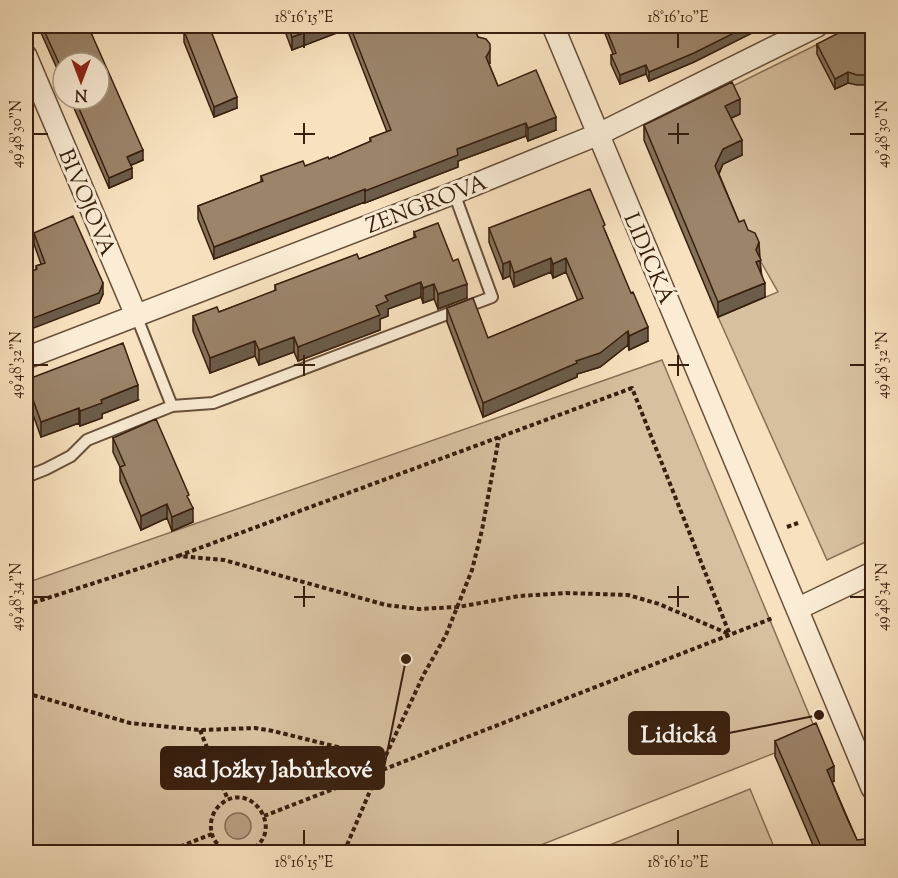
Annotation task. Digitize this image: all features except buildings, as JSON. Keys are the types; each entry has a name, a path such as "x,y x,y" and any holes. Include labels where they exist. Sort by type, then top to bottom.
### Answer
{"street":[{"name":"LIDICKÁ","path":"553,26 873,788"},
{"name":"ZENGROVA","path":"26,358 454,193 598,134 817,26"},
{"name":"BIVOJOVA","path":"26,56 136,315"},
{"path":"797,609 873,573"}],"lane":[{"path":"26,477 71,456 87,440 172,406 213,403 492,297 454,193"},
{"path":"136,315 172,406"}],"path":[{"path":"26,605 178,556 632,388 730,635"},
{"path":"344,852 424,674 446,635 472,570 482,530 499,437"},
{"path":"178,556 224,560 386,605 419,609 458,607 531,595 599,593 628,595 659,604 730,635"},
{"path":"264,816 773,618"},
{"path":"26,693 130,723 200,730 255,728 273,731 358,752 379,770"},
{"path":"200,730 228,800"},
{"path":"230,852 221,848 212,834 210,825 218,807 228,800 243,798 252,802 264,816 266,824 263,839 247,852"},
{"path":"166,852 212,834"}],"shaded area":[{"path":"816,45 832,82 872,75 872,539 827,560 718,317 778,292 715,181 723,164 725,121 731,87"},
{"path":"662,360 818,736 523,852 26,852 26,583"},
{"path":"750,789 776,852 592,852"},
{"path":"238,813 247,817 251,826 247,835 238,839 229,835 225,826 229,817"}],"place":[{"name":"sad Jožky Jabůrkové","path":"406,659"},
{"name":"Lidická","path":"819,715"}]}
